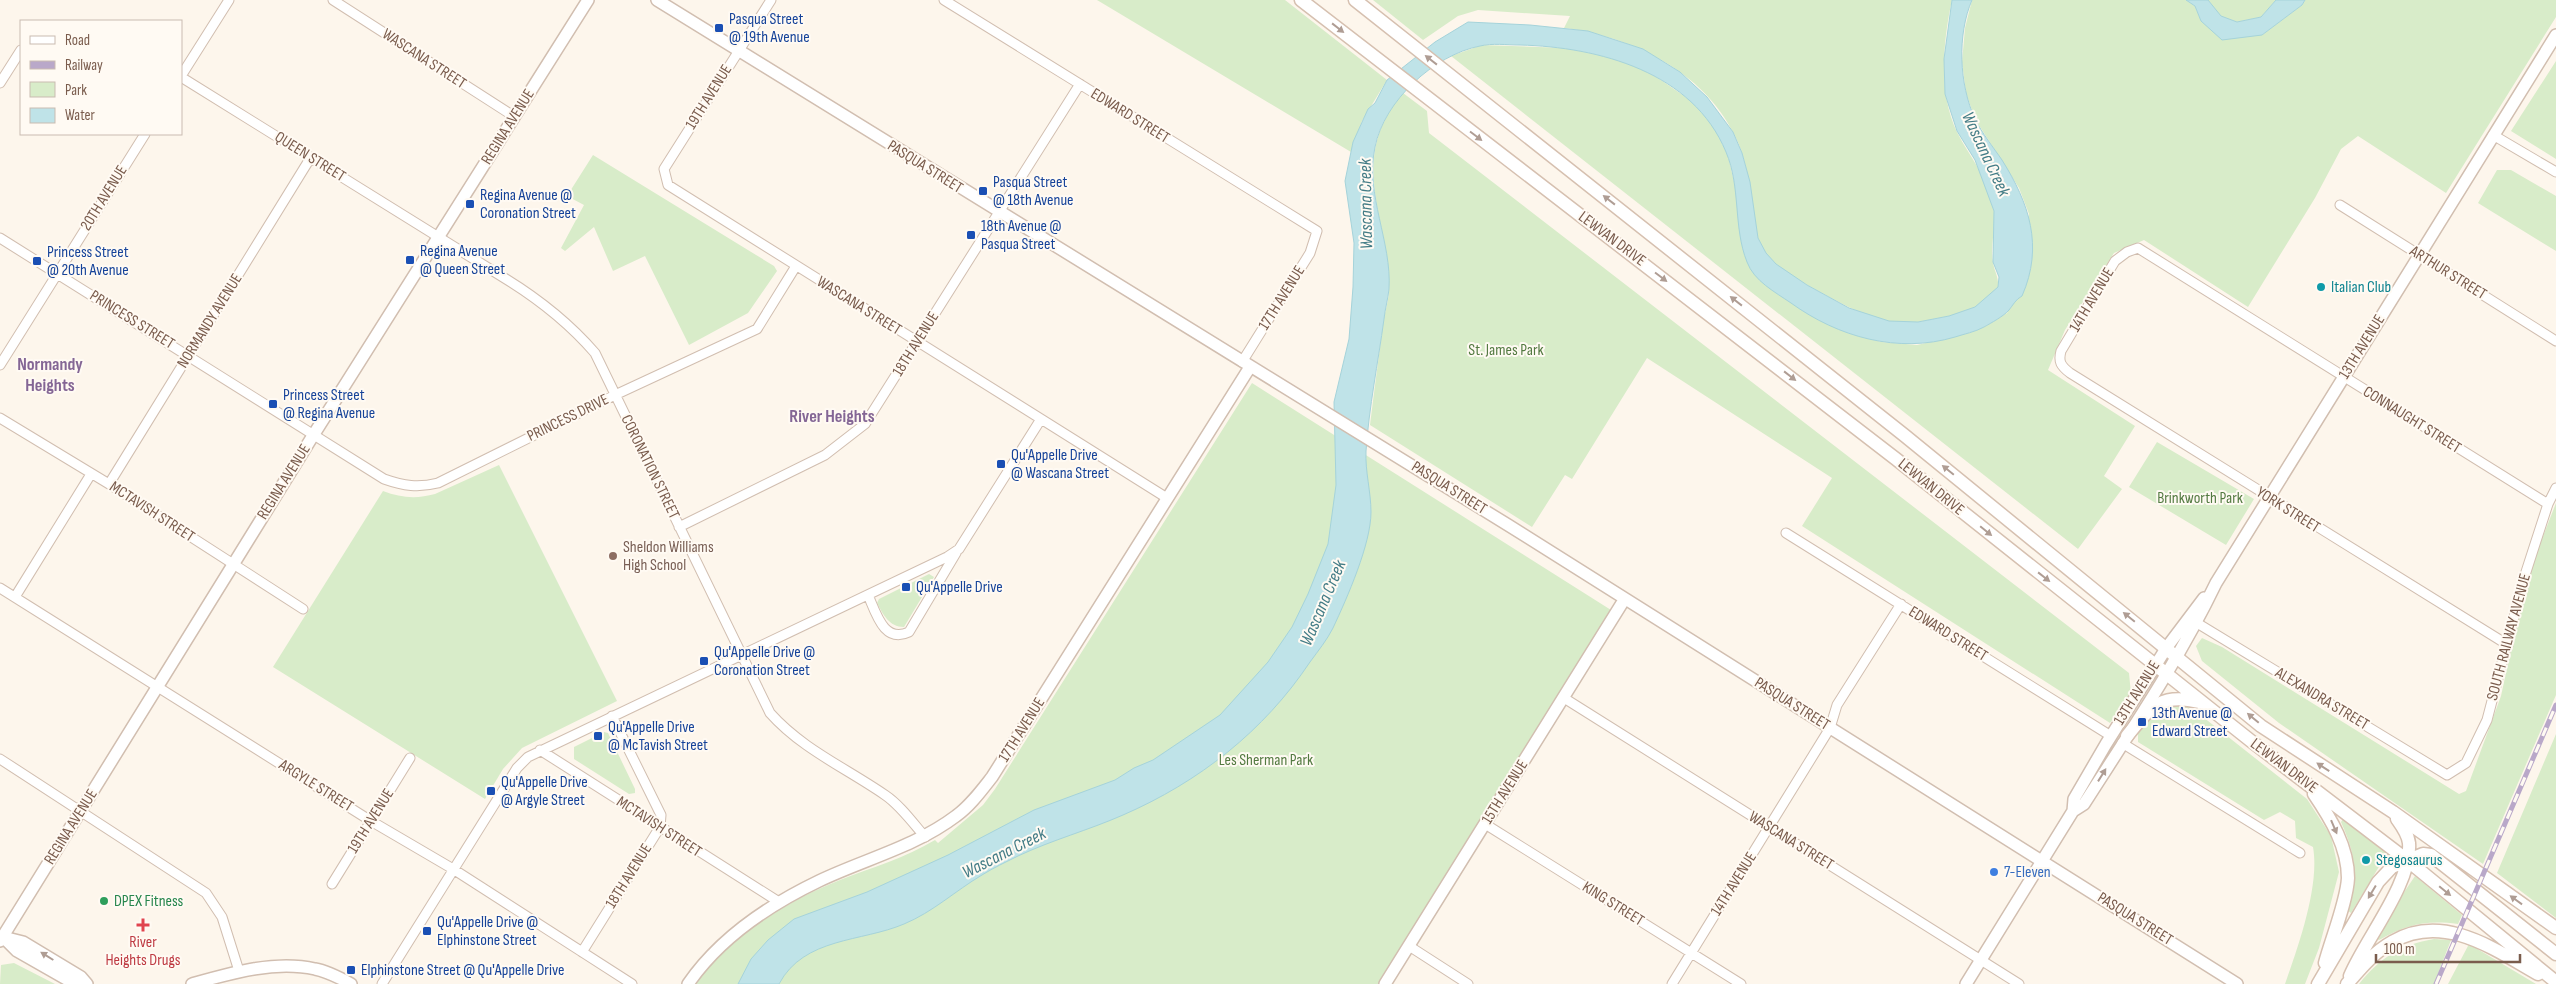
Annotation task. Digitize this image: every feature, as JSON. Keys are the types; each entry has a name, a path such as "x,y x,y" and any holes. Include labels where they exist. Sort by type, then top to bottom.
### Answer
{"main road":[{"name":"LEWVAN DRIVE","path":"1301,0 1705,310 2205,704 2407,860 2555,983"},
{"name":"LEWVAN DRIVE","path":"1355,0 1897,429 2262,726 2393,812 2556,928"},
{"path":"2125,740 2150,708 2162,701 2173,698 2205,704"},
{"path":"2309,785 2330,818 2342,846 2347,872 2344,896 2319,983"},
{"path":"2346,984 2360,953 2404,878 2409,843 2407,834 2393,812"},
{"path":"2319,983 2378,882 2392,867 2423,854 2431,855 2556,954"},
{"path":"2346,984 2372,957 2392,942 2408,935 2430,931 2456,932 2479,941 2555,983"}],"street":[{"path":"182,74 229,0"},
{"name":"WASCANA STREET","path":"333,0 515,117"},
{"name":"REGINA AVENUE","path":"1,938 82,811 314,434 588,0"},
{"name":"PASQUA STREET","path":"656,0 999,213 1404,460 2236,984"},
{"name":"19TH AVENUE","path":"664,169 771,0"},
{"name":"EDWARD STREET","path":"944,0 1317,231"},
{"name":"13TH AVENUE","path":"2074,811 2074,799 2111,736 2161,669 2177,656 2197,623 2216,583 2556,35"},
{"path":"0,82 19,53"},
{"name":"QUEEN STREET","path":"182,77 439,237"},
{"name":"18TH AVENUE","path":"679,527 825,455 865,424 1080,84"},
{"name":"20TH AVENUE","path":"0,365 144,135"},
{"path":"2493,136 2556,172"},
{"name":"NORMANDY AVENUE","path":"109,484 311,157"},
{"name":"WASCANA STREET","path":"664,169 668,185 1167,498"},
{"name":"ARTHUR STREET","path":"2340,205 2556,341"},
{"name":"17TH AVENUE","path":"688,984 745,925 779,902 820,880 925,837 957,815 992,777 1167,498 1310,253 1317,231"},
{"name":"CORONATION STREET","path":"439,237 539,300 576,332 595,354 770,713 782,726 807,746 888,796 925,837"},
{"name":"PRINCESS STREET","path":"0,238 314,434"},
{"name":"14TH AVENUE","path":"2070,373 2061,366 2059,359 2062,351 2115,261 2126,252 2138,248 2150,254"},
{"name":"CONNAUGHT STREET","path":"2150,254 2548,504"},
{"name":"PRINCESS DRIVE","path":"314,434 384,479 402,485 422,487 438,483 615,395 757,329 796,266"},
{"name":"YORK STREET","path":"2070,373 2268,498 2508,645"},
{"name":"MCTAVISH STREET","path":"0,418 109,484 302,609"},
{"path":"868,595 884,629 891,634 901,636 909,632 1041,419"},
{"path":"15,597 91,474"},
{"name":"SOUTH RAILWAY AVENUE","path":"2446,775 2466,763 2487,720 2525,575 2548,504 2556,488"},
{"name":"EDWARD STREET","path":"1786,533 2111,736"},
{"path":"382,984 516,768 528,757 947,557 959,549"},
{"name":"13TH AVENUE","path":"1966,984 2074,811 2084,804 2125,740 2161,669 2166,647 2216,583"},
{"name":"ARGYLE STREET","path":"0,588 371,821 453,869 632,984"},
{"name":"15TH AVENUE","path":"1385,984 1624,600"},
{"name":"14TH AVENUE","path":"1672,984 1830,728 1837,705 1900,604"},
{"name":"ALEXANDRA STREET","path":"2197,623 2446,775"},
{"name":"WASCANA STREET","path":"1564,698 2019,984"},
{"name":"18TH AVENUE","path":"582,952 660,827 661,815 612,716"},
{"path":"2125,740 2300,853"},
{"name":"MCTAVISH STREET","path":"540,750 779,902"},
{"name":"19TH AVENUE","path":"332,884 410,758"},
{"path":"0,759 206,893 222,918 239,971"},
{"name":"KING STREET","path":"1485,824 1741,984"},
{"path":"1,938 17,951 75,984"},
{"path":"1,938 23,942 81,977 87,984"},
{"path":"1409,946 1468,984"},
{"path":"192,984 239,971 297,967 316,969 351,984"}],"green space":[{"path":"1097,0 1285,0 1387,80 1362,121 1351,152"},
{"path":"1373,0 1952,0 1946,32 1944,67 1947,101 1957,132 1989,190 1994,212 1992,256 1998,287 1978,305 1963,313 1920,322 1891,322 1858,312 1790,275 1766,253 1757,236 1747,171 1741,149 1734,134 1721,112 1704,92 1662,60 1639,48 1614,39 1564,28 1570,16 1478,10 1458,16 1423,40"},
{"path":"1972,0 2186,0 2195,6 2201,21 2262,35 2302,5 2305,0 2556,0 2556,17 2446,193 2358,136 2341,149 2315,198 2248,307 2144,240 2114,253 2065,330 2048,370 2135,426 2104,476 2122,489 2078,549 1451,56 1482,45 1566,48 1613,58 1638,67 1661,80 1687,98 1704,113 1716,131 1728,156 1736,190 1740,232 1836,327 1882,342 1917,345 1969,333 1984,327 2007,313 2015,299 2029,214 2019,188 1975,119 1966,93 1962,62 1965,28"},
{"path":"2208,0 2276,0 2261,17 2237,22 2220,16"},
{"path":"2556,61 2556,159 2511,131"},
{"name":"St. James Park","path":"1403,93 1427,111 1429,133 2129,673 2131,694 2110,723 1802,526 1832,478 1647,358 1572,479 1565,475 1532,527 1370,425 1389,290 1374,186 1374,163 1377,140 1386,117"},
{"path":"593,155 774,266 777,271 748,313 689,345 645,256 613,271 594,227 565,251 561,248 584,205 567,196"},
{"path":"2497,170 2511,170 2556,196 2556,251 2478,203"},
{"name":"Les Sherman Park","path":"1252,383 1611,610 1379,984 696,984 725,951 760,922 820,888 900,857 935,840 938,843 983,805 995,789"},
{"name":"Brinkworth Park","path":"2157,442 2254,499 2226,545 2129,487"},
{"path":"499,465 617,701 522,748 503,769 485,799 273,667 383,491 409,497 428,496"},
{"path":"2556,503 2556,695 2483,864 2279,723 2202,661 2196,646 2202,638 2222,647 2459,794 2466,791 2501,696 2526,580"},
{"path":"929,574 934,577 904,627 894,625 884,615 877,603 879,599"},
{"path":"2173,704 2189,706 2307,799 2331,836 2339,872 2319,948 2305,984 2285,984 2311,898 2314,863 2313,847 2296,838 2295,821 2280,812 2264,820 2138,742 2138,732 2153,713"},
{"path":"604,732 608,733 635,789 635,793 629,794 574,759 574,747"},
{"path":"2556,734 2556,918 2497,873"},
{"path":"2343,819 2390,856 2380,865 2351,913 2347,910 2353,885 2354,865 2350,846 2341,822"},
{"path":"2415,876 2462,915 2458,924 2417,924 2379,940 2374,937"},
{"path":"2434,939 2451,940 2434,984 2359,984 2383,959 2411,945"},
{"path":"2469,944 2536,984 2448,984"},
{"path":"14,963 55,984 0,984 1,965"}],"water":[{"name":"Wascana Creek","path":"1952,0 1972,0 1967,14 1962,44 1963,75 1966,91 1975,119 2012,176 2020,192 2030,225 2032,260 2029,278 2022,296 2016,300 2004,315 1973,332 1934,342 1912,344 1890,343 1869,339 1828,325 1809,315 1772,290 1750,269 1740,235 1734,179 1726,152 1711,125 1691,102 1667,84 1640,69 1611,59 1581,51 1550,47 1485,45 1463,51 1445,59 1429,70 1400,97 1380,130 1375,147 1373,183 1387,254 1389,289 1367,434 1366,466 1371,504 1370,525 1363,555 1333,628 1292,687 1251,732 1228,752 1178,787 1151,802 1123,815 1018,856 986,872 925,914 904,924 818,949 803,957 790,969 779,984 738,984 751,959 768,940 794,919 867,892 948,855 1034,810 1115,780 1134,768 1153,760 1220,715 1268,662 1292,627 1308,594 1328,544 1336,485 1334,402 1349,339 1353,287 1354,243 1345,181 1353,142 1368,109 1375,103 1387,80 1435,42 1468,22 1530,25 1588,31 1643,49 1680,72 1707,97 1733,132 1742,153 1750,182 1758,238 1766,253 1776,264 1807,285 1849,308 1889,321 1918,322 1949,316 1975,307 1998,287 1999,277 1993,262 1994,211 1975,160 1957,131 1945,94 1944,59"},
{"path":"2186,0 2208,0 2221,16 2237,22 2261,17 2276,0 2305,0 2302,5 2262,35 2222,40 2201,21 2195,6"}],"railway":[{"path":"2436,984 2556,705"}],"place":[{"name":"Pasqua Street @ 19th Avenue","path":"719,28"},
{"name":"Pasqua Street @ 18th Avenue","path":"983,191"},
{"name":"Regina Avenue @ Coronation Street","path":"470,204"},
{"name":"18th Avenue @ Pasqua Street","path":"971,235"},
{"name":"Regina Avenue @ Queen Street","path":"410,260"},
{"name":"Princess Street @ 20th Avenue","path":"37,261"},
{"name":"Italian Club","path":"2321,287"},
{"name":"Princess Street @ Regina Avenue","path":"273,404"},
{"name":"Qu'Appelle Drive @ Wascana Street","path":"1001,464"},
{"name":"Sheldon Williams High School","path":"613,556"},
{"name":"Qu'Appelle Drive","path":"906,587"},
{"name":"Qu'Appelle Drive @ Coronation Street","path":"704,661"},
{"name":"13th Avenue @ Edward Street","path":"2142,722"},
{"name":"Qu'Appelle Drive @ McTavish Street","path":"598,736"},
{"name":"Qu'Appelle Drive @ Argyle Street","path":"491,791"},
{"name":"Stegosaurus","path":"2366,860"},
{"name":"7-Eleven","path":"1994,872"},
{"name":"DPEX Fitness","path":"104,901"},
{"name":"River Heights Drugs","path":"143,925"},
{"name":"Qu'Appelle Drive @ Elphinstone Street","path":"427,931"},
{"name":"Elphinstone Street @ Qu'Appelle Drive","path":"351,970"}],"district":[{"name":"Normandy Heights","path":"50,374"},
{"name":"River Heights","path":"832,416"}]}
